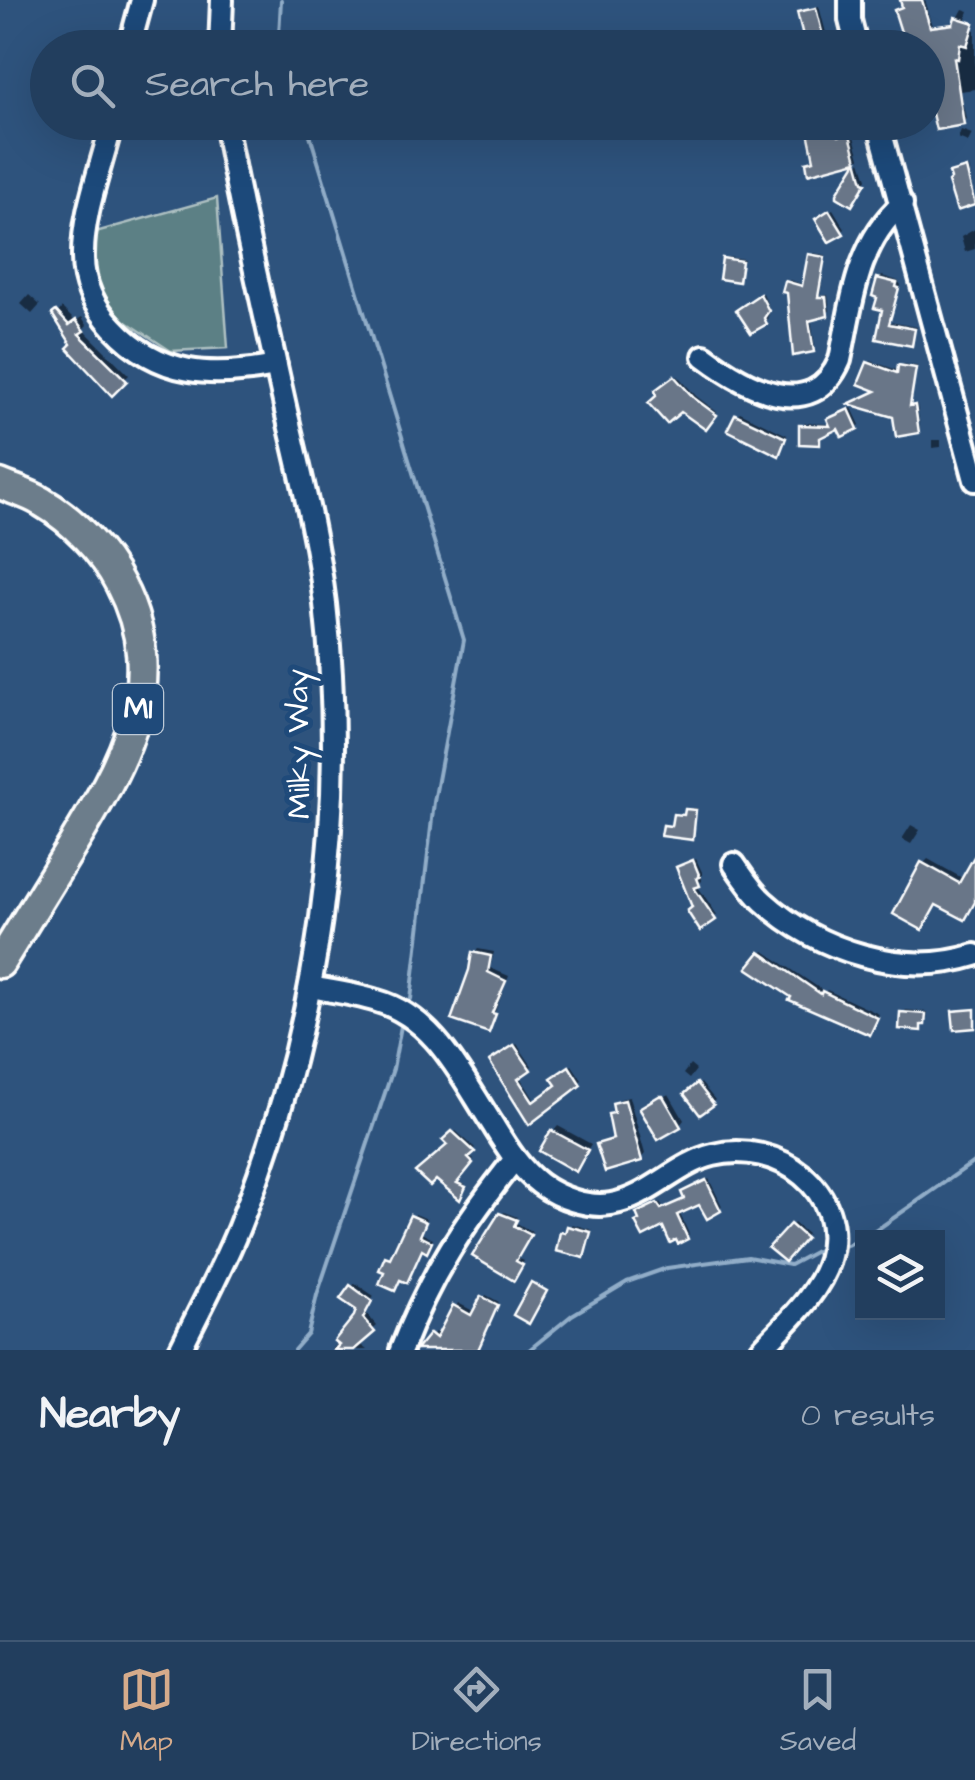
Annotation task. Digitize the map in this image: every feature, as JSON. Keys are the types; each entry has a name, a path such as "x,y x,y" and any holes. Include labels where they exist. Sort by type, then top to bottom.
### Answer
{"highway":[{"name":"M1","path":"0,484 42,501 99,552 128,599 141,640 144,670 135,720 112,781 0,963"}],"street":[{"path":"134,30 142,0"},
{"path":"221,30 222,0"},
{"path":"850,0 852,30"},
{"path":"108,140 84,236 85,278 100,313 141,353 163,365 220,372 276,366"},
{"name":"Milky Way","path":"180,1350 238,1229 290,1075 310,987 330,838 330,683 318,561 228,140"},
{"path":"883,140 975,480"},
{"path":"704,356 726,373 772,392 798,398 817,390 833,377 840,360 865,250 883,220 902,204"},
{"path":"734,864 760,899 830,944 878,958 918,964 975,956"},
{"path":"310,987 380,1001 427,1028 514,1159 539,1183 560,1195 607,1205 626,1200 710,1156 732,1152 770,1158 810,1179 826,1203 831,1220 829,1258 821,1278 761,1350"},
{"path":"401,1350 444,1256 466,1220 514,1159"}],"green space":[{"path":"217,198 228,348 171,351 107,309 92,266 92,233"}],"building":[{"path":"900,0 922,0 930,27 953,24 955,17 974,23 967,46 960,44 958,59 954,58 964,125 945,128 945,30 900,30 894,10 902,7"},
{"path":"816,8 822,30 802,30 797,12"},
{"path":"810,140 851,140 866,183 852,206 837,197 837,193 857,161 808,174 806,162 814,160"},
{"path":"966,168 975,205 957,211 949,173"},
{"path":"829,210 844,234 829,242 815,219"},
{"path":"808,254 825,257 818,297 826,297 828,316 809,321 814,352 793,356 787,293 782,292 785,281 802,286"},
{"path":"722,258 742,261 739,282 719,279"},
{"path":"877,278 897,283 889,324 915,329 912,346 876,339 882,310 874,308 877,298 872,296"},
{"path":"760,294 769,311 764,318 767,324 751,333 736,310"},
{"path":"56,311 69,325 76,320 84,331 79,334 127,381 112,396 67,348 71,344 52,314"},
{"path":"867,362 897,373 898,365 916,368 910,406 915,405 919,433 896,437 893,417 848,404 876,391 858,384"},
{"path":"674,376 717,415 706,430 681,412 667,424 648,403 656,396 655,390"},
{"path":"849,409 858,429 842,437 838,429 820,438 820,445 799,444 799,425 830,426 827,419"},
{"path":"735,414 786,438 779,456 727,430"},
{"path":"685,809 696,810 693,840 661,836 663,825 671,826 673,814 684,815"},
{"path":"975,855 975,902 965,920 936,905 922,930 893,914 921,862 959,883"},
{"path":"693,860 700,877 700,886 694,888 716,920 700,931 687,911 692,907 676,867"},
{"path":"472,952 491,956 488,972 506,981 492,1013 496,1014 489,1033 451,1020"},
{"path":"760,952 821,994 822,991 878,1018 870,1035 789,1000 791,997 747,968"},
{"path":"975,1009 975,1028 954,1030 952,1011"},
{"path":"900,1012 926,1014 921,1031 899,1029"},
{"path":"514,1045 531,1070 518,1079 533,1102 556,1085 551,1078 569,1066 581,1085 529,1125 489,1061"},
{"path":"697,1083 714,1105 700,1115 684,1094"},
{"path":"663,1096 681,1127 658,1140 639,1108"},
{"path":"625,1100 642,1161 605,1172 596,1144 613,1139 608,1114 614,1113 612,1103"},
{"path":"551,1130 588,1150 576,1172 539,1151"},
{"path":"452,1131 475,1152 468,1158 473,1163 457,1183 466,1187 460,1200 436,1180 430,1186 415,1172 447,1145 442,1140"},
{"path":"706,1180 721,1211 707,1219 699,1205 677,1215 688,1239 678,1244 676,1240 670,1243 663,1227 643,1237 635,1222 639,1220 636,1213 657,1203 661,1209 684,1199 681,1192"},
{"path":"499,1213 517,1220 514,1226 531,1235 516,1261 523,1265 514,1281 472,1256"},
{"path":"410,1215 426,1222 420,1236 432,1242 427,1253 422,1250 407,1283 400,1280 395,1291 379,1284 384,1272 379,1270 385,1256 390,1258"},
{"path":"790,1224 806,1238 785,1262 768,1248"},
{"path":"567,1226 591,1232 584,1258 556,1251 560,1232 565,1233"},
{"path":"531,1282 547,1291 529,1324 513,1315"},
{"path":"350,1285 372,1301 363,1318 375,1332 354,1350 334,1350 339,1345 334,1341 356,1310 340,1299"},
{"path":"481,1296 498,1305 478,1350 416,1350 430,1333 436,1338 453,1305 471,1315"}],"waterway":[{"path":"279,30 281,0"},
{"path":"311,140 464,640 434,802 411,999"},
{"path":"294,1350 308,1334 317,1295 393,1069 401,1026"},
{"path":"876,1230 975,1161"},
{"path":"842,1247 855,1242"},
{"path":"529,1350 572,1315 627,1282 667,1268 748,1257 790,1265 820,1249"}]}
